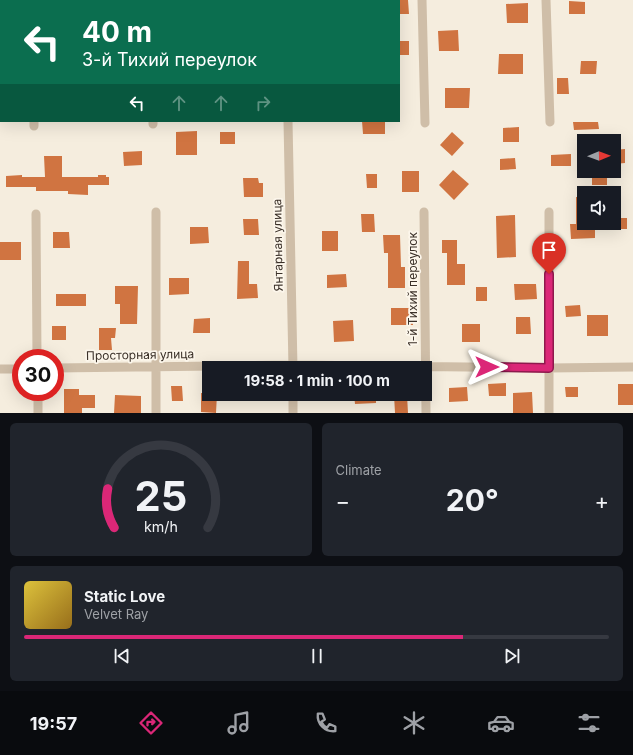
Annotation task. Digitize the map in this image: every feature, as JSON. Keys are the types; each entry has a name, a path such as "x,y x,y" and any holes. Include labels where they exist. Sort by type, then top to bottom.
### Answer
{"street":[{"path":"422,0 425,123"},
{"path":"546,0 550,122"},
{"name":"Янтарная улица","path":"288,122 293,361"},
{"path":"156,212 156,413"},
{"name":"1-й Тихий переулок","path":"424,212 425,361"},
{"path":"549,212 549,413"},
{"path":"36,214 37,349"},
{"name":"Просторная улица","path":"64,368 202,367"},
{"name":"Просторная улица","path":"432,367 633,367"},
{"path":"0,369 12,369"},
{"path":"38,401 38,413"},
{"path":"293,401 293,413"},
{"name":"1-й Тихий переулок","path":"426,401 426,413"}],"building":[{"path":"400,0 408,0 409,14 400,14"},
{"path":"569,1 585,2 585,14 569,14"},
{"path":"528,3 528,23 507,23 506,4"},
{"path":"458,30 459,51 439,51 438,31"},
{"path":"400,41 409,41 409,55 400,55"},
{"path":"499,54 523,54 523,74 498,74"},
{"path":"581,61 597,61 596,74 580,74"},
{"path":"557,78 568,78 569,94 557,94"},
{"path":"445,88 470,88 469,108 445,108"},
{"path":"362,122 385,122 385,134 363,134"},
{"path":"573,122 598,122 599,129 574,130"},
{"path":"519,127 519,142 503,142 503,128"},
{"path":"197,131 197,155 176,155 176,132"},
{"path":"220,132 235,132 235,144 220,144"},
{"path":"452,132 464,143 452,156 440,145"},
{"path":"621,149 625,149 625,163 621,163"},
{"path":"142,151 142,165 124,166 123,152"},
{"path":"571,154 571,166 551,166 551,155"},
{"path":"44,156 62,156 62,177 98,177 98,175 106,175 106,177 109,177 109,185 88,185 88,195 68,194 68,191 36,191 36,187 6,187 6,176 22,175 22,177 45,177"},
{"path":"515,158 516,169 500,170 500,159"},
{"path":"453,170 469,184 454,200 439,185"},
{"path":"402,171 419,171 419,192 402,192"},
{"path":"366,174 377,174 377,188 367,188"},
{"path":"243,178 258,178 259,183 263,183 263,197 244,197"},
{"path":"592,178 607,178 607,185 592,185"},
{"path":"577,197 577,230 595,230 595,238 571,239 570,224 576,224"},
{"path":"361,214 374,214 375,232 362,232"},
{"path":"515,215 516,257 497,258 496,216"},
{"path":"621,218 627,218 627,229 621,229"},
{"path":"243,219 258,219 259,235 244,235"},
{"path":"190,227 208,227 209,243 190,244"},
{"path":"322,231 338,231 338,251 322,251"},
{"path":"53,232 69,232 70,248 53,248"},
{"path":"383,235 400,235 401,267 405,267 405,288 388,288 388,253 384,253"},
{"path":"442,240 457,240 457,264 465,264 465,285 447,285 447,253 442,253"},
{"path":"0,242 21,242 21,260 0,260"},
{"path":"238,261 249,261 249,284 257,284 258,298 237,299"},
{"path":"346,274 347,287 327,288 327,275"},
{"path":"169,278 189,278 189,294 169,295"},
{"path":"514,284 536,284 537,299 515,300"},
{"path":"115,286 138,286 137,324 120,324 120,304 115,304"},
{"path":"476,287 487,287 487,301 476,301"},
{"path":"56,294 86,294 86,306 56,306"},
{"path":"580,305 581,316 566,317 565,306"},
{"path":"391,308 412,308 413,325 391,325"},
{"path":"587,315 608,315 608,336 587,336"},
{"path":"516,317 530,317 531,334 516,334"},
{"path":"210,318 210,333 193,333 194,319"},
{"path":"353,320 354,341 334,342 333,321"},
{"path":"462,324 480,324 480,342 462,342"},
{"path":"52,326 66,326 66,340 52,340"},
{"path":"99,328 116,328 115,338 111,338 112,350 99,350"},
{"path":"506,383 506,396 489,396 488,384"},
{"path":"618,384 633,384 633,405 618,405"},
{"path":"171,386 182,386 183,401 172,401"},
{"path":"467,387 468,401 449,402 449,388"},
{"path":"565,387 578,387 578,397 566,397"},
{"path":"64,389 79,389 79,395 95,395 95,408 82,408 82,413 64,413"},
{"path":"532,392 533,413 513,413 513,393"},
{"path":"201,393 202,401 217,401 216,413 201,412"},
{"path":"115,395 141,396 141,413 114,413"},
{"path":"355,401 376,401 376,403 355,404"},
{"path":"394,401 407,401 408,413 395,413"}],"route":[{"path":"487,367 549,368 549,274"}]}
